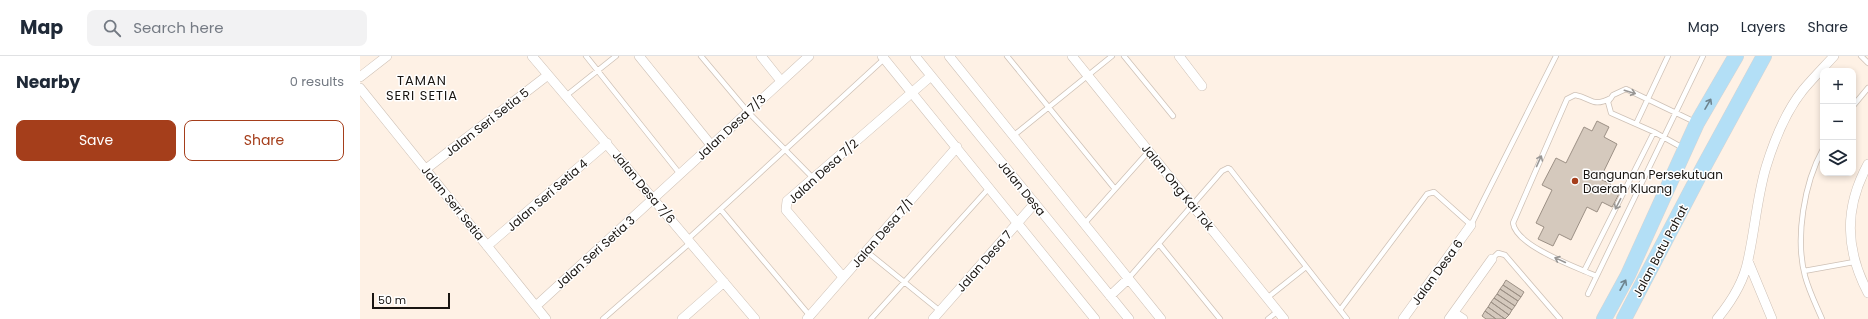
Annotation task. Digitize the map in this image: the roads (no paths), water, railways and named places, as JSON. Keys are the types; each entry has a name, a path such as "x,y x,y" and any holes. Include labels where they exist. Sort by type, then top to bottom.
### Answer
{"highway":[{"path":"1703,168 1716,127 1736,82 1752,56"},
{"name":"Jalan Batu Pahat","path":"1624,319 1703,168 1764,56"},
{"name":"Jalan Batu Pahat","path":"1604,319 1628,275 1684,149 1734,58"}],"street":[{"path":"360,77 387,56"},
{"name":"Jalan Desa 7/6","path":"532,56 567,95 755,319"},
{"path":"639,56 711,145"},
{"path":"761,56 781,81"},
{"name":"Jalan Desa 7/3","path":"654,198 808,56"},
{"path":"918,59 928,56"},
{"path":"948,56 1161,319"},
{"name":"Jalan Ong Kai Tok","path":"1072,56 1284,319"},
{"path":"1179,56 1202,86"},
{"path":"1717,319 1741,281 1748,261 1759,195 1766,167 1776,141 1789,113 1802,91 1834,56"},
{"name":"Jalan Desa","path":"883,58 957,147 1093,318"},
{"name":"Jalan Desa","path":"918,59 1128,319"},
{"name":"Jalan Seri Setia 5","path":"426,170 548,75"},
{"name":"Jalan Desa 7/2","path":"843,277 786,210 787,201 931,76"},
{"name":"Jalan Seri Setia","path":"360,88 546,319"},
{"name":"Jalan Seri Setia 4","path":"487,246 607,143"},
{"name":"Jalan Desa 7/1","path":"808,317 957,147"},
{"path":"1868,164 1860,179 1851,214 1850,234 1854,262 1868,294"},
{"name":"Jalan Seri Setia 3","path":"536,306 654,198"},
{"name":"Jalan Desa 7","path":"933,319 1035,203"},
{"name":"Jalan Desa 6","path":"1403,319 1471,225"},
{"path":"1463,319 1452,316 1492,259"},
{"path":"1748,261 1772,319"},
{"path":"1110,296 1128,279"},
{"path":"682,319 724,282"}],"lane":[{"path":"586,56 680,174"},
{"path":"567,95 616,56"},
{"path":"701,56 748,112 814,179"},
{"path":"1007,56 1115,189"},
{"path":"1013,136 1112,56"},
{"path":"1124,56 1173,116"},
{"path":"1340,310 1427,194 1434,192 1471,225 1556,56"},
{"path":"1636,124 1668,56"},
{"path":"1588,294 1662,137 1703,56"},
{"path":"1861,56 1868,62"},
{"path":"603,319 690,241 883,58"},
{"path":"1855,104 1868,88"},
{"path":"1596,276 1536,248 1522,237 1513,227 1513,223 1568,99 1575,95 1588,101 1599,103 1611,98 1619,91 1626,89 1697,123"},
{"path":"1611,98 1608,104 1611,113 1654,132 1684,149"},
{"path":"1584,271 1654,132"},
{"path":"1084,224 1149,151"},
{"path":"1820,155 1816,163 1806,196 1802,225 1804,271 1812,296 1822,319"},
{"path":"1128,279 1222,171 1225,169 1230,169 1347,319"},
{"path":"871,319 990,188"},
{"path":"721,210 808,317"},
{"path":"1159,244 1220,319"},
{"path":"866,251 940,311"},
{"path":"1492,259 1498,253 1505,255 1560,319"},
{"path":"1804,271 1854,262"},
{"path":"1267,298 1306,267"},
{"path":"1268,319 1278,311"}],"place":[{"name":"Bangunan Persekutuan Daerah Kluang","path":"1575,181"}],"district":[{"name":"TAMAN SERI SETIA","path":"422,88"}]}
